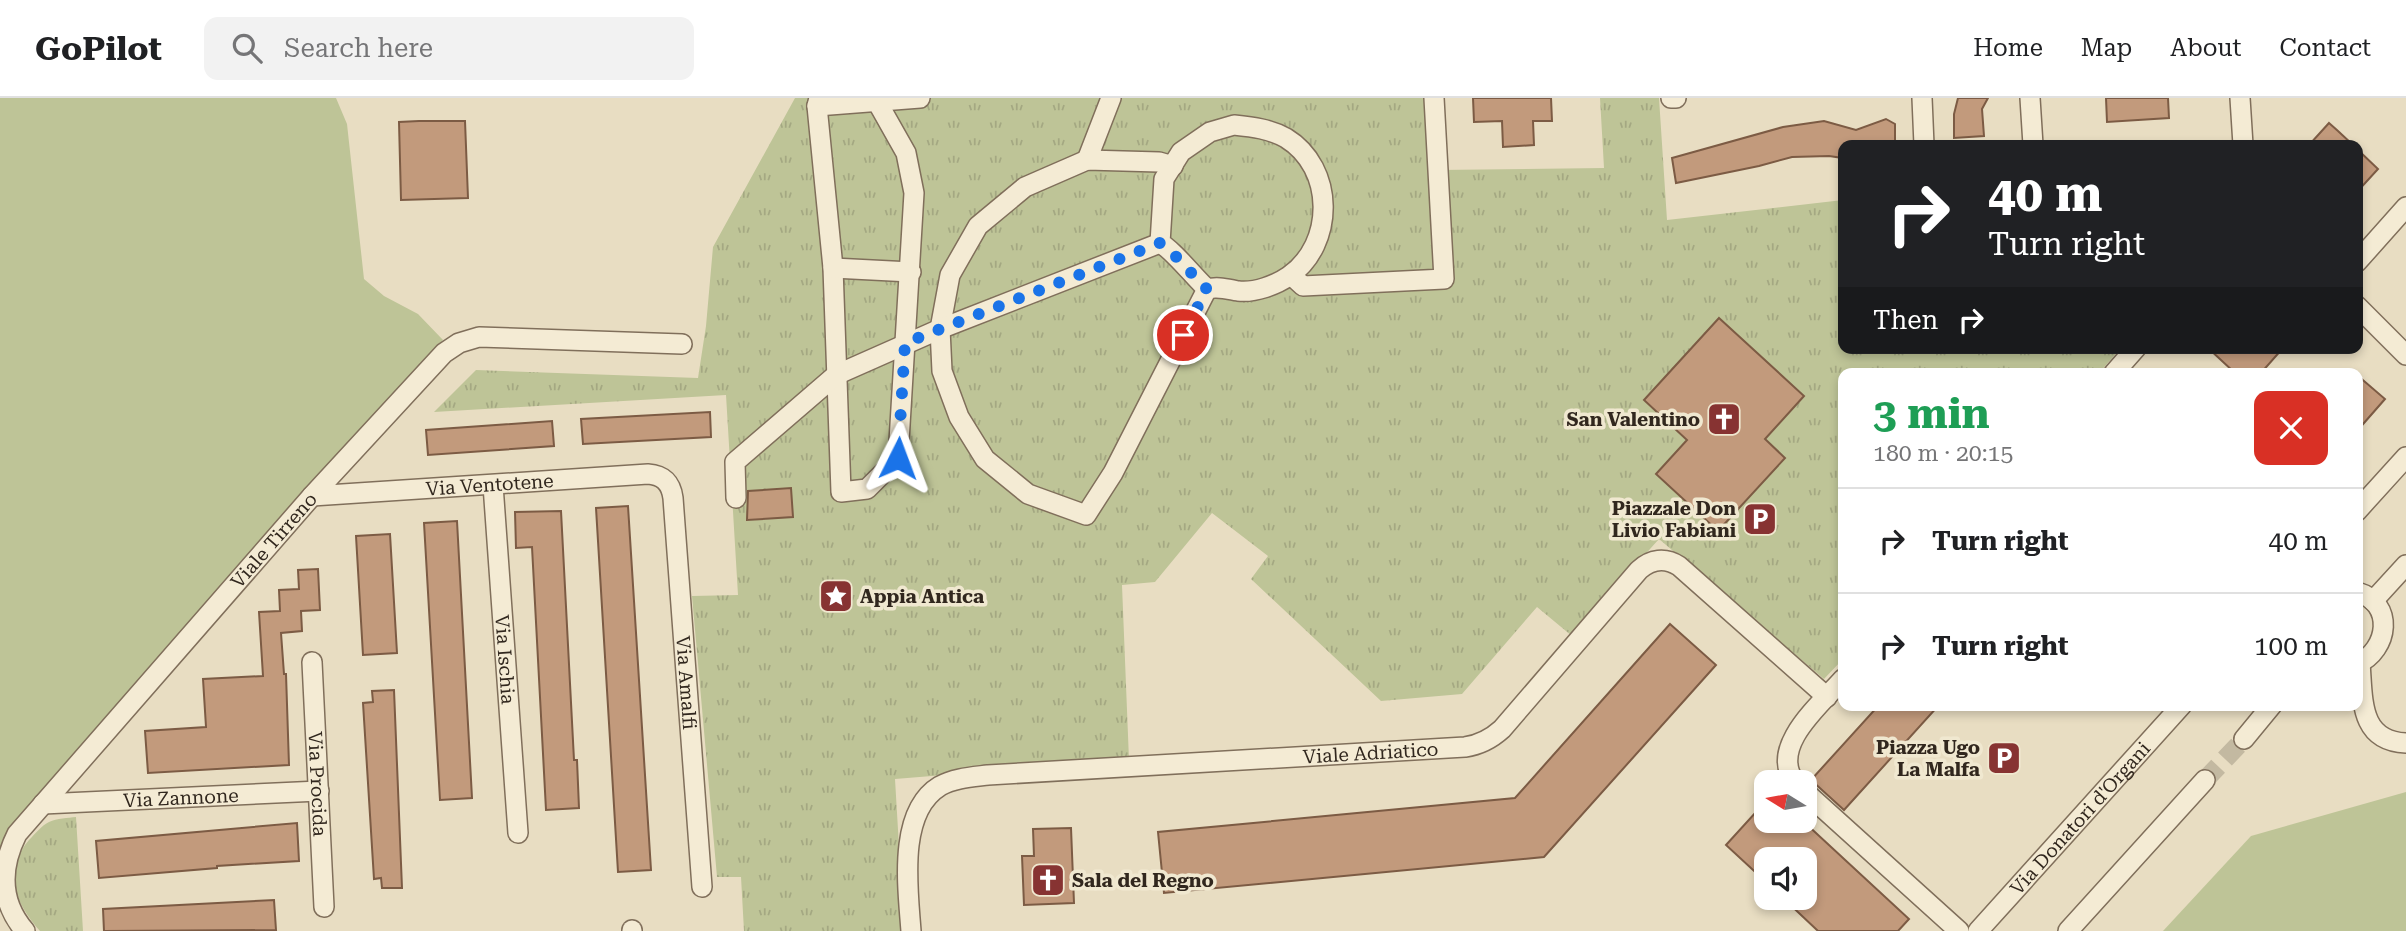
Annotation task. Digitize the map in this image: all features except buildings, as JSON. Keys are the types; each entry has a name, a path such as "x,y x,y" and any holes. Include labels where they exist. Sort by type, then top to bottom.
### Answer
{"street":[{"path":"876,100 906,153 914,194 898,458 867,489 841,492 833,268 818,102 919,98"},
{"path":"1087,160 1111,98"},
{"path":"1291,275 1303,286 1444,279 1434,98"},
{"path":"1671,98 1676,98"},
{"path":"1922,98 1924,140"},
{"path":"2030,98 2033,140"},
{"path":"2240,98 2244,140"},
{"path":"1160,243 1164,179 1173,166 1181,152 1210,132 1234,125 1259,127 1287,139 1310,162 1323,194 1323,226 1315,247 1291,275 1270,286 1242,291 1215,287 1207,289 1112,473 1086,515 1028,495 985,459 959,417 942,372 940,329 950,275 978,226 1025,187 1087,160 1158,162 1173,166"},
{"path":"2363,255 2406,207"},
{"path":"736,498 735,462 836,375 905,343 1160,243 1169,247 1178,261 1207,289"},
{"path":"833,268 911,272"},
{"path":"2363,312 2406,355"},
{"name":"Viale Tirreno","path":"25,931 11,914 1,885 2,867 13,839 433,363 458,343 485,337 682,344"},
{"path":"2118,368 2131,354"},
{"path":"2363,504 2406,457"},
{"name":"Via Ventotene","path":"313,496 648,474 666,480"},
{"name":"Via Amalfi","path":"666,480 673,498 702,887"},
{"name":"Via Ischia","path":"493,485 518,833"},
{"name":"Viale Adriatico","path":"911,931 907,873 910,838 921,806 940,787 956,780 988,775 1465,747 1477,744 1502,729 1639,570 1655,560 1665,560 1678,566 1827,697"},
{"path":"2363,661 2373,655 2380,645 2384,622 2380,611 2365,597 2406,565"},
{"name":"Via Procida","path":"312,662 324,907"},
{"path":"1789,770 1792,740 1838,685"},
{"path":"2363,690 2368,723 2378,735 2387,740 2406,743"},
{"name":"Via Donatori d'Organi","path":"1978,931 2177,711"},
{"path":"2244,739 2267,711"},
{"path":"2068,931 2205,780"},
{"name":"Via Zannone","path":"43,804 318,790"},
{"path":"1817,803 1959,931"}],"green space":[{"path":"0,98 336,98 347,124 364,279 384,296 418,314 443,340 10,830 0,848"},
{"path":"795,98 1434,98 1437,170 1604,168 1600,98 1659,98 1667,220 1838,201 1838,354 2116,354 2103,368 1838,368 1838,664 1824,679 1659,539 1572,636 1537,607 1462,694 1381,701 1251,579 1268,556 1212,513 1155,582 1122,585 1129,760 895,779 904,931 744,931 741,877 717,877 692,596 738,595 726,395 434,412 476,370 698,378 713,247"},
{"path":"2406,792 2406,931 2163,931 2251,836"},
{"path":"76,817 83,931 40,931 18,898 14,875 16,863 29,840 44,825 55,820"}],"tunnel":[{"path":"2205,780 2244,739"}],"place":[{"name":"San Valentino","path":"1724,419"},
{"name":"Piazzale Don Livio Fabiani","path":"1760,519"},
{"name":"Appia Antica","path":"836,596"},
{"name":"Piazza Ugo La Malfa","path":"2004,758"},
{"name":"Sala del Regno","path":"1048,880"}],"route":[{"path":"898,458 905,343 1160,243 1169,247 1178,261 1207,289 1183,335"}]}
